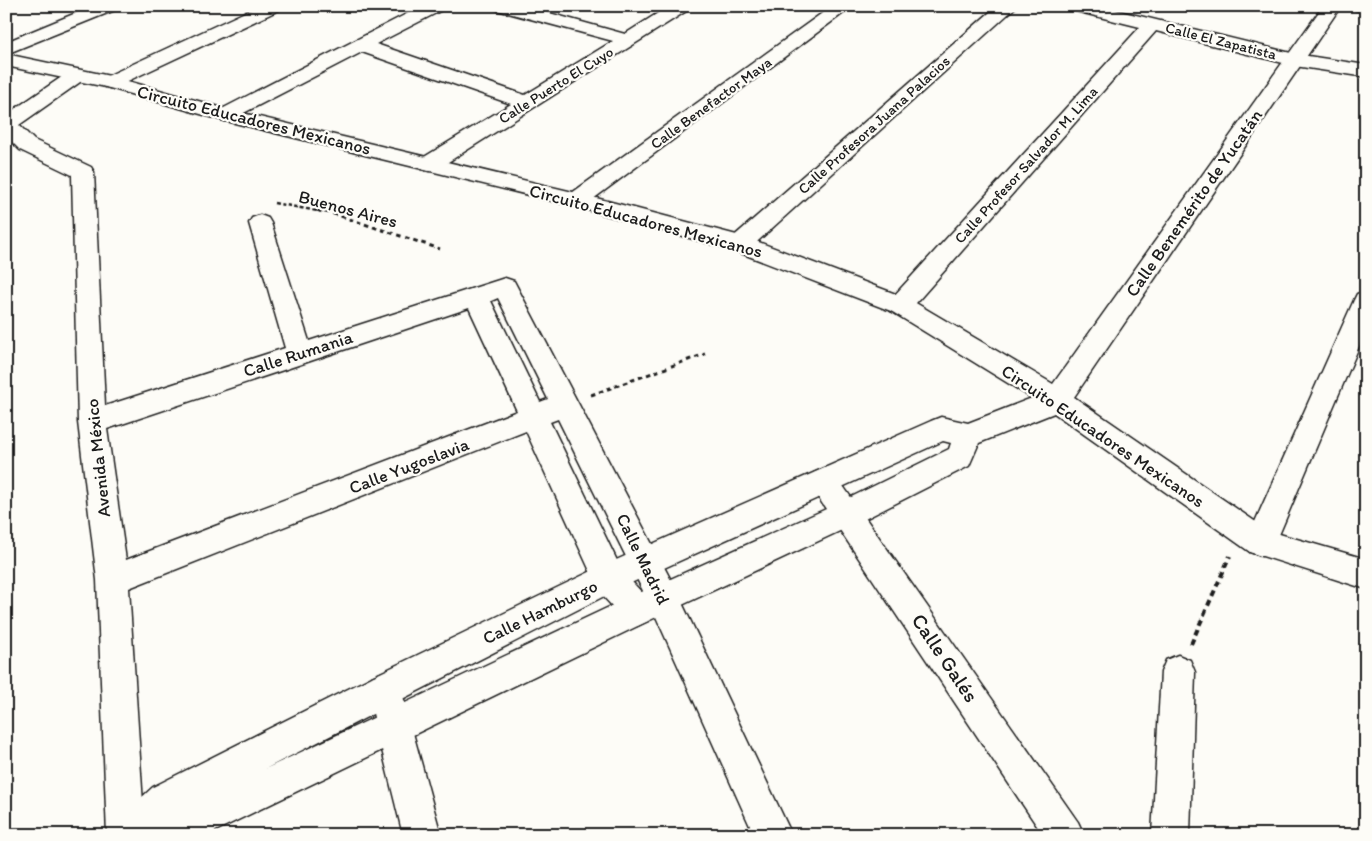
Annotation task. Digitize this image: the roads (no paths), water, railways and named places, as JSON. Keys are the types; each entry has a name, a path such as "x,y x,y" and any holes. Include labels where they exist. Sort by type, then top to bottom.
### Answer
{"street":[{"path":"6,49 109,6"},
{"path":"110,82 273,6"},
{"path":"225,115 436,6"},
{"path":"503,6 628,40"},
{"name":"Calle Puerto El Cuyo","path":"429,164 682,6"},
{"name":"Calle Benefactor Maya","path":"577,200 844,6"},
{"name":"Calle Profesora Juana Palacios","path":"740,244 1008,6"},
{"name":"Calle El Zapatista","path":"1077,6 1295,60 1366,71"},
{"name":"Calle Benemérito de Yucatán","path":"1057,400 1332,6"},
{"path":"1362,6 1366,7"},
{"name":"Calle Profesor Salvador M. Lima","path":"900,305 1153,24"},
{"path":"360,45 528,102"},
{"name":"Circuito Educadores Mexicanos","path":"6,60 110,82 225,115 577,200 740,244 900,305 1057,400 1251,536 1366,574"},
{"path":"6,125 76,76"},
{"name":"Avenida México","path":"6,125 27,145 83,172 92,422 113,580 127,835"},
{"path":"260,223 300,354"},
{"name":"Calle Rumania","path":"92,422 505,287"},
{"name":"Calle Madrid","path":"505,287 645,562 650,603 773,835"},
{"name":"Calle Madrid","path":"476,296 535,417 609,578 650,603"},
{"path":"1251,536 1366,300"},
{"path":"138,835 176,830 650,603 846,514 959,457 969,435 1057,400"},
{"name":"Calle Yugoslavia","path":"113,580 566,404"},
{"name":"Calle Hamburgo","path":"127,835 166,800 384,689 609,578 940,430 969,435"},
{"name":"Calle Galés","path":"824,482 1066,835"},
{"path":"1171,835 1178,672"},
{"path":"384,689 392,726 422,835"}]}
